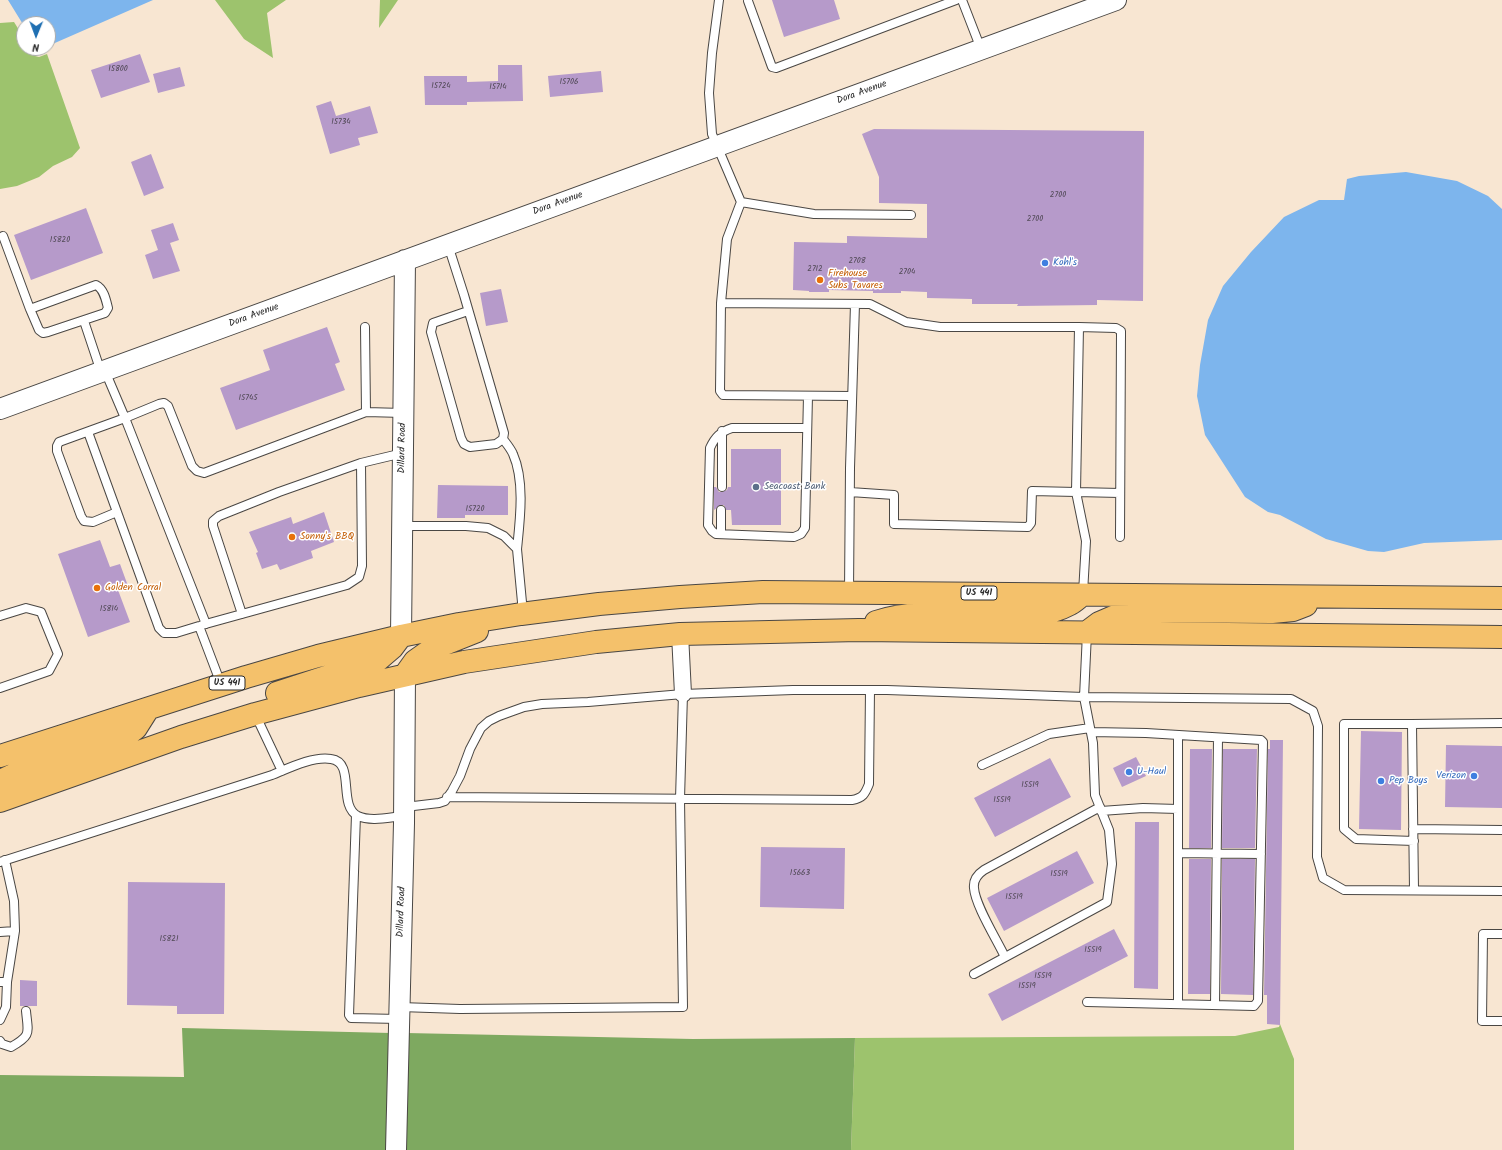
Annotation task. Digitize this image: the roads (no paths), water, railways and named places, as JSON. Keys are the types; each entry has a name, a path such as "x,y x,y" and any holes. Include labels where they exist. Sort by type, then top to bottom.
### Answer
{"main road":[{"name":"US 441","path":"0,756 221,685 318,656 459,624 599,604 762,592 1502,598"},
{"path":"859,630 873,623 891,617 910,614 1028,616 1049,612 1070,604 1083,594"},
{"path":"1087,632 1099,623 1120,614 1142,611 1272,612 1293,610 1311,604 1326,596"},
{"path":"405,675 415,661 432,649 522,614"},
{"path":"0,801 181,737 255,714 359,686 464,662 596,642 680,634 859,630 1502,637"},
{"path":"255,714 262,701 269,696 378,660 392,648 401,636"},
{"path":"0,781 126,735 136,728 148,709"}],"street":[{"name":"Dora Avenue","path":"0,409 1116,0"},
{"name":"Dillard Road","path":"401,636 405,260"},
{"path":"680,634 683,694"},
{"name":"Dillard Road","path":"396,1150 404,811 405,675"}],"lane":[{"path":"719,0 712,52 709,93 712,134 741,202 727,239 721,303 720,391 723,395 852,396"},
{"path":"748,2 772,67 776,68 941,3 956,0"},
{"path":"962,0 981,49"},
{"path":"741,202 814,214 911,215"},
{"path":"3,236 30,309 39,330 42,333 104,313 108,308 101,288 96,285 30,309"},
{"path":"448,244 504,433 503,439 513,454 520,489 520,513 516,549 522,614"},
{"path":"721,303 870,304 906,322 940,327 1116,328 1121,331 1120,537"},
{"path":"849,592 855,304"},
{"path":"468,311 433,323 431,332 464,444 470,447 496,444 503,439"},
{"path":"84,320 103,371 125,418 203,625 221,685"},
{"path":"365,327 366,412"},
{"path":"1079,327 1076,492 1086,541 1083,594"},
{"path":"806,428 732,428 722,431 714,439 710,448 708,525 712,531 716,534 794,537 801,534 805,528 806,428 808,396"},
{"path":"117,512 93,522 84,521 57,451 59,442 164,403 168,406 192,466 197,471 204,473 366,412 403,413"},
{"path":"722,431 722,487"},
{"path":"88,432 159,628 164,633 176,633 347,585 359,577 362,566 361,463"},
{"path":"242,614 213,526 213,521 219,516 279,492 361,463 403,453"},
{"path":"850,492 894,495 894,524 1028,527 1031,523 1032,491 1120,493"},
{"path":"721,510 721,534"},
{"path":"402,526 466,526 488,528 504,536 516,549"},
{"path":"0,616 26,608 41,612 58,654 49,671 0,688"},
{"path":"974,974 1107,902 1112,864 1109,830 1095,795 1093,743 1084,697 1087,632"},
{"path":"0,1020 6,1007 3,982 15,931 14,900 3,861 304,763 324,758 333,759 338,762 344,770 346,780 346,798 350,810 356,815 364,818 383,818 404,811 439,803 447,797 460,776 470,749 481,728 489,721 499,716 524,707 542,704 588,702 683,694 793,690 870,690 1084,697 1291,699 1314,711 1318,726 1317,857 1323,878 1344,890 1502,891"},
{"path":"447,797 852,800 865,794 869,784 870,690"},
{"path":"356,815 348,1015 351,1018 460,1009 683,1007 680,799 683,694"},
{"path":"255,714 282,771"},
{"path":"1414,841 1356,839 1344,829 1344,724 1502,723"},
{"path":"1412,724 1414,890"},
{"path":"982,765 1049,734 1090,730 1261,740 1263,742 1258,1001 1254,1006 1087,1002"},
{"path":"1178,735 1178,1004"},
{"path":"1215,1005 1218,738"},
{"path":"1006,957 977,900 973,887 978,874 1101,809 1178,809"},
{"path":"1413,829 1502,830"},
{"path":"1178,853 1261,854"},
{"path":"0,932 15,931"},
{"path":"1502,934 1483,934 1482,1014 1482,1021 1502,1022"},
{"path":"0,1041 2,1044 11,1047 24,1040 28,1032 26,1011"}],"water":[{"path":"8,0 153,0 56,42 56,16 18,16"},
{"path":"1406,172 1457,181 1488,196 1502,209 1502,540 1424,543 1384,552 1368,551 1326,539 1280,515 1268,512 1245,497 1205,435 1197,396 1200,365 1208,320 1223,286 1251,252 1284,217 1319,200 1344,200 1347,179 1359,176"}],"place":[{"name":"Kohl's","path":"1045,263"},
{"name":"Firehouse Subs Tavares","path":"820,280"},
{"name":"Seacoast Bank","path":"756,487"},
{"name":"Sonny's BBQ","path":"292,537"},
{"name":"Golden Corral","path":"97,588"},
{"name":"U-Haul","path":"1129,772"},
{"name":"Verizon","path":"1474,776"},
{"name":"Pep Boys","path":"1381,781"}]}
